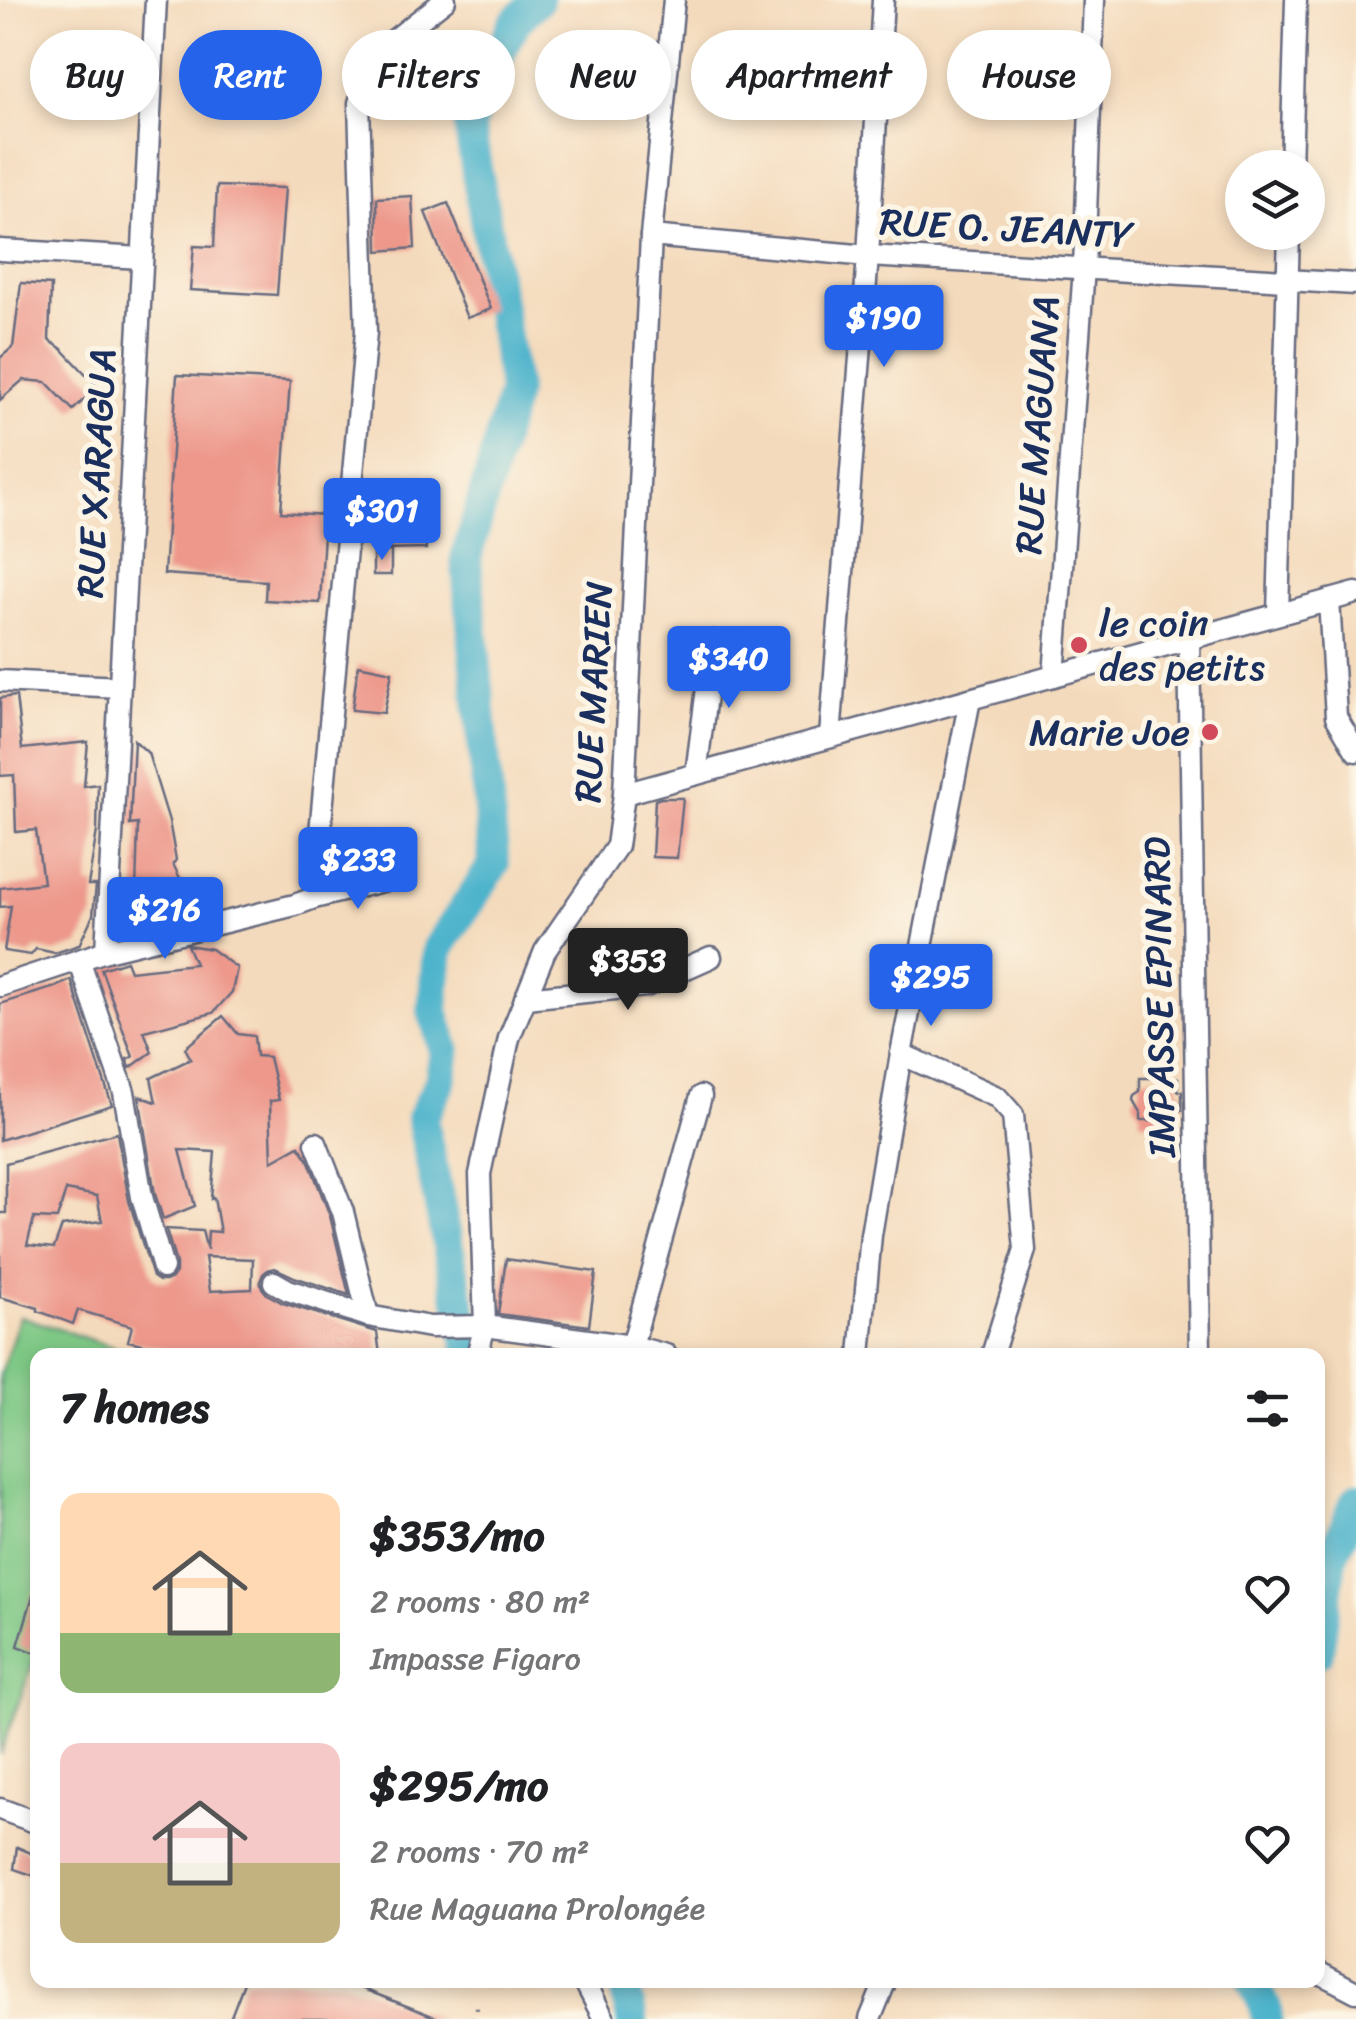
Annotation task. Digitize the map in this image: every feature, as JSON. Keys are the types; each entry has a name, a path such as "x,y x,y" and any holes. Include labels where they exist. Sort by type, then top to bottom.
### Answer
{"street":[{"name":"RUE XARAGUA","path":"106,950 156,0"},
{"path":"314,898 366,332 359,103 375,55 445,0"},
{"name":"RUE MARIEN","path":"479,1348 485,1326 480,1174 509,1038 545,951 618,846 624,794 651,236 674,0"},
{"path":"830,737 868,256 883,0"},
{"name":"RUE MAGUANA","path":"1054,676 1084,268 1094,0"},
{"path":"1292,150 1296,0"},
{"name":"RUE O. JEANTY","path":"651,236 868,256 1356,284"},
{"path":"0,250 142,258"},
{"path":"1278,614 1289,250"},
{"path":"624,794 1356,593"},
{"path":"1328,600 1336,717 1356,751"},
{"name":"IMPASSE EPINARD","path":"1189,639 1200,1348"},
{"path":"696,774 712,641"},
{"path":"0,681 120,687"},
{"path":"861,1348 871,1235 901,1054 970,699"},
{"path":"0,986 106,950 390,879"},
{"path":"525,998 646,986 712,957"},
{"path":"80,960 124,1092 142,1197 163,1268"},
{"path":"901,1054 997,1097 1013,1115 1025,1250 994,1348"},
{"path":"632,1346 700,1096"},
{"path":"316,1144 343,1212 368,1316"},
{"path":"274,1282 368,1316 430,1327 485,1326 640,1348"},
{"path":"0,1809 30,1820"},
{"path":"1325,1976 1356,1992"},
{"path":"588,1988 604,2019"},
{"path":"870,2019 883,1988"}],"path":[{"path":"472,2019 478,2006"}],"green space":[{"path":"20,1316 115,1348 30,1348 30,1671 0,1755 0,1375"}],"building":[{"path":"217,186 285,188 277,295 190,290 194,246 214,247"},
{"path":"412,196 415,248 378,251 377,198"},
{"path":"448,203 491,309 467,318 425,212"},
{"path":"21,283 51,285 49,340 98,387 73,410 46,382 23,380 0,400 0,358 13,347"},
{"path":"177,375 290,381 281,512 325,515 320,603 265,600 266,581 164,574"},
{"path":"424,482 426,549 383,550 381,504 401,503 400,483"},
{"path":"373,551 391,551 391,575 373,575"},
{"path":"358,665 392,672 384,713 352,710"},
{"path":"16,696 22,749 88,742 84,786 98,784 97,831 88,885 96,885 93,915 79,945 55,953 36,949 31,955 4,951 11,906 0,907 0,888 43,883 36,830 16,832 14,775 0,776 0,698"},
{"path":"134,740 148,753 169,821 176,860 173,864 196,911 133,927 128,894 136,891 138,824 130,825"},
{"path":"683,798 677,858 652,857 655,800"},
{"path":"187,945 211,949 237,968 232,992 213,1013 144,1031 152,1052 130,1068 127,1059 133,1057 101,969 126,961 130,971 195,964"},
{"path":"71,980 112,1105 0,1140 0,1004"},
{"path":"223,1016 238,1034 254,1036 256,1056 269,1057 279,1100 270,1101 272,1161 299,1146 308,1159 330,1216 349,1295 275,1268 263,1274 262,1288 283,1303 377,1332 379,1348 160,1348 128,1341 132,1326 78,1310 73,1324 0,1297 0,1213 6,1213 6,1163 117,1133 129,1201 153,1277 166,1281 176,1272 166,1229 202,1231 207,1250 208,1231 220,1232 214,1198 211,1199 215,1152 180,1150 195,1206 163,1219 155,1194 139,1096 156,1102 151,1078 191,1059 185,1048","holes":["66,1190 97,1196 102,1221 62,1226 54,1248 27,1245 34,1218 57,1219","205,1257 253,1259 252,1289 210,1291"]},
{"path":"1140,1078 1178,1078 1178,1091 1182,1091 1179,1121 1140,1121 1133,1101 1140,1092"},
{"path":"506,1259 596,1272 589,1326 498,1314"},
{"path":"30,1606 30,1651 18,1646"},
{"path":"17,1847 30,1853 30,1874 14,1869"},
{"path":"242,1988 361,1988 440,2019 230,2019"}],"waterway":[{"path":"469,1348 422,1118 440,1082 445,1051 433,1011 438,948 494,864 466,558 514,390 469,125 513,24 538,0"},
{"path":"1325,1602 1331,1559 1356,1501"},
{"path":"625,1988 632,2019"},
{"path":"1256,1988 1267,2019"}],"place":[{"name":"le coin des petits","path":"1079,645"},
{"name":"Marie Joe","path":"1210,732"}]}
